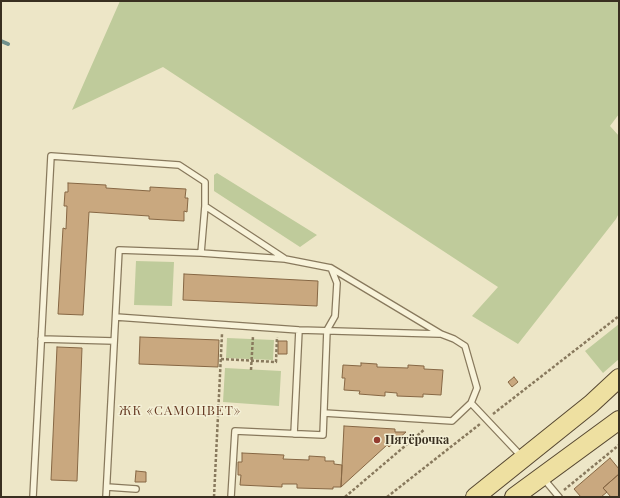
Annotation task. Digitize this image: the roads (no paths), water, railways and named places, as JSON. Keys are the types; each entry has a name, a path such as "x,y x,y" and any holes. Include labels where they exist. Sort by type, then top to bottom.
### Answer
{"main road":[{"path":"474,497 591,404 619,378"},
{"path":"514,497 619,420"}],"lane":[{"path":"33,497 51,156 179,165 205,182 205,206 200,253"},
{"path":"205,206 285,259"},
{"path":"106,497 119,250 200,253 285,259 331,268 441,334 454,339 465,346 477,388 471,403 452,422 324,413"},
{"path":"230,497 235,431 323,435 327,330 335,316 337,283 331,268"},
{"path":"116,317 299,330 441,334"},
{"path":"294,434 299,330"},
{"path":"41,339 114,341"},
{"path":"471,403 523,458"},
{"path":"541,476 558,496"},
{"path":"107,487 136,489"}],"waterway":[{"path":"1,41 8,44"}],"place":[{"name":"Пятёрочка","path":"377,440"}],"district":[{"name":"ЖК «САМОЦВЕТ»","path":"180,411"}]}
